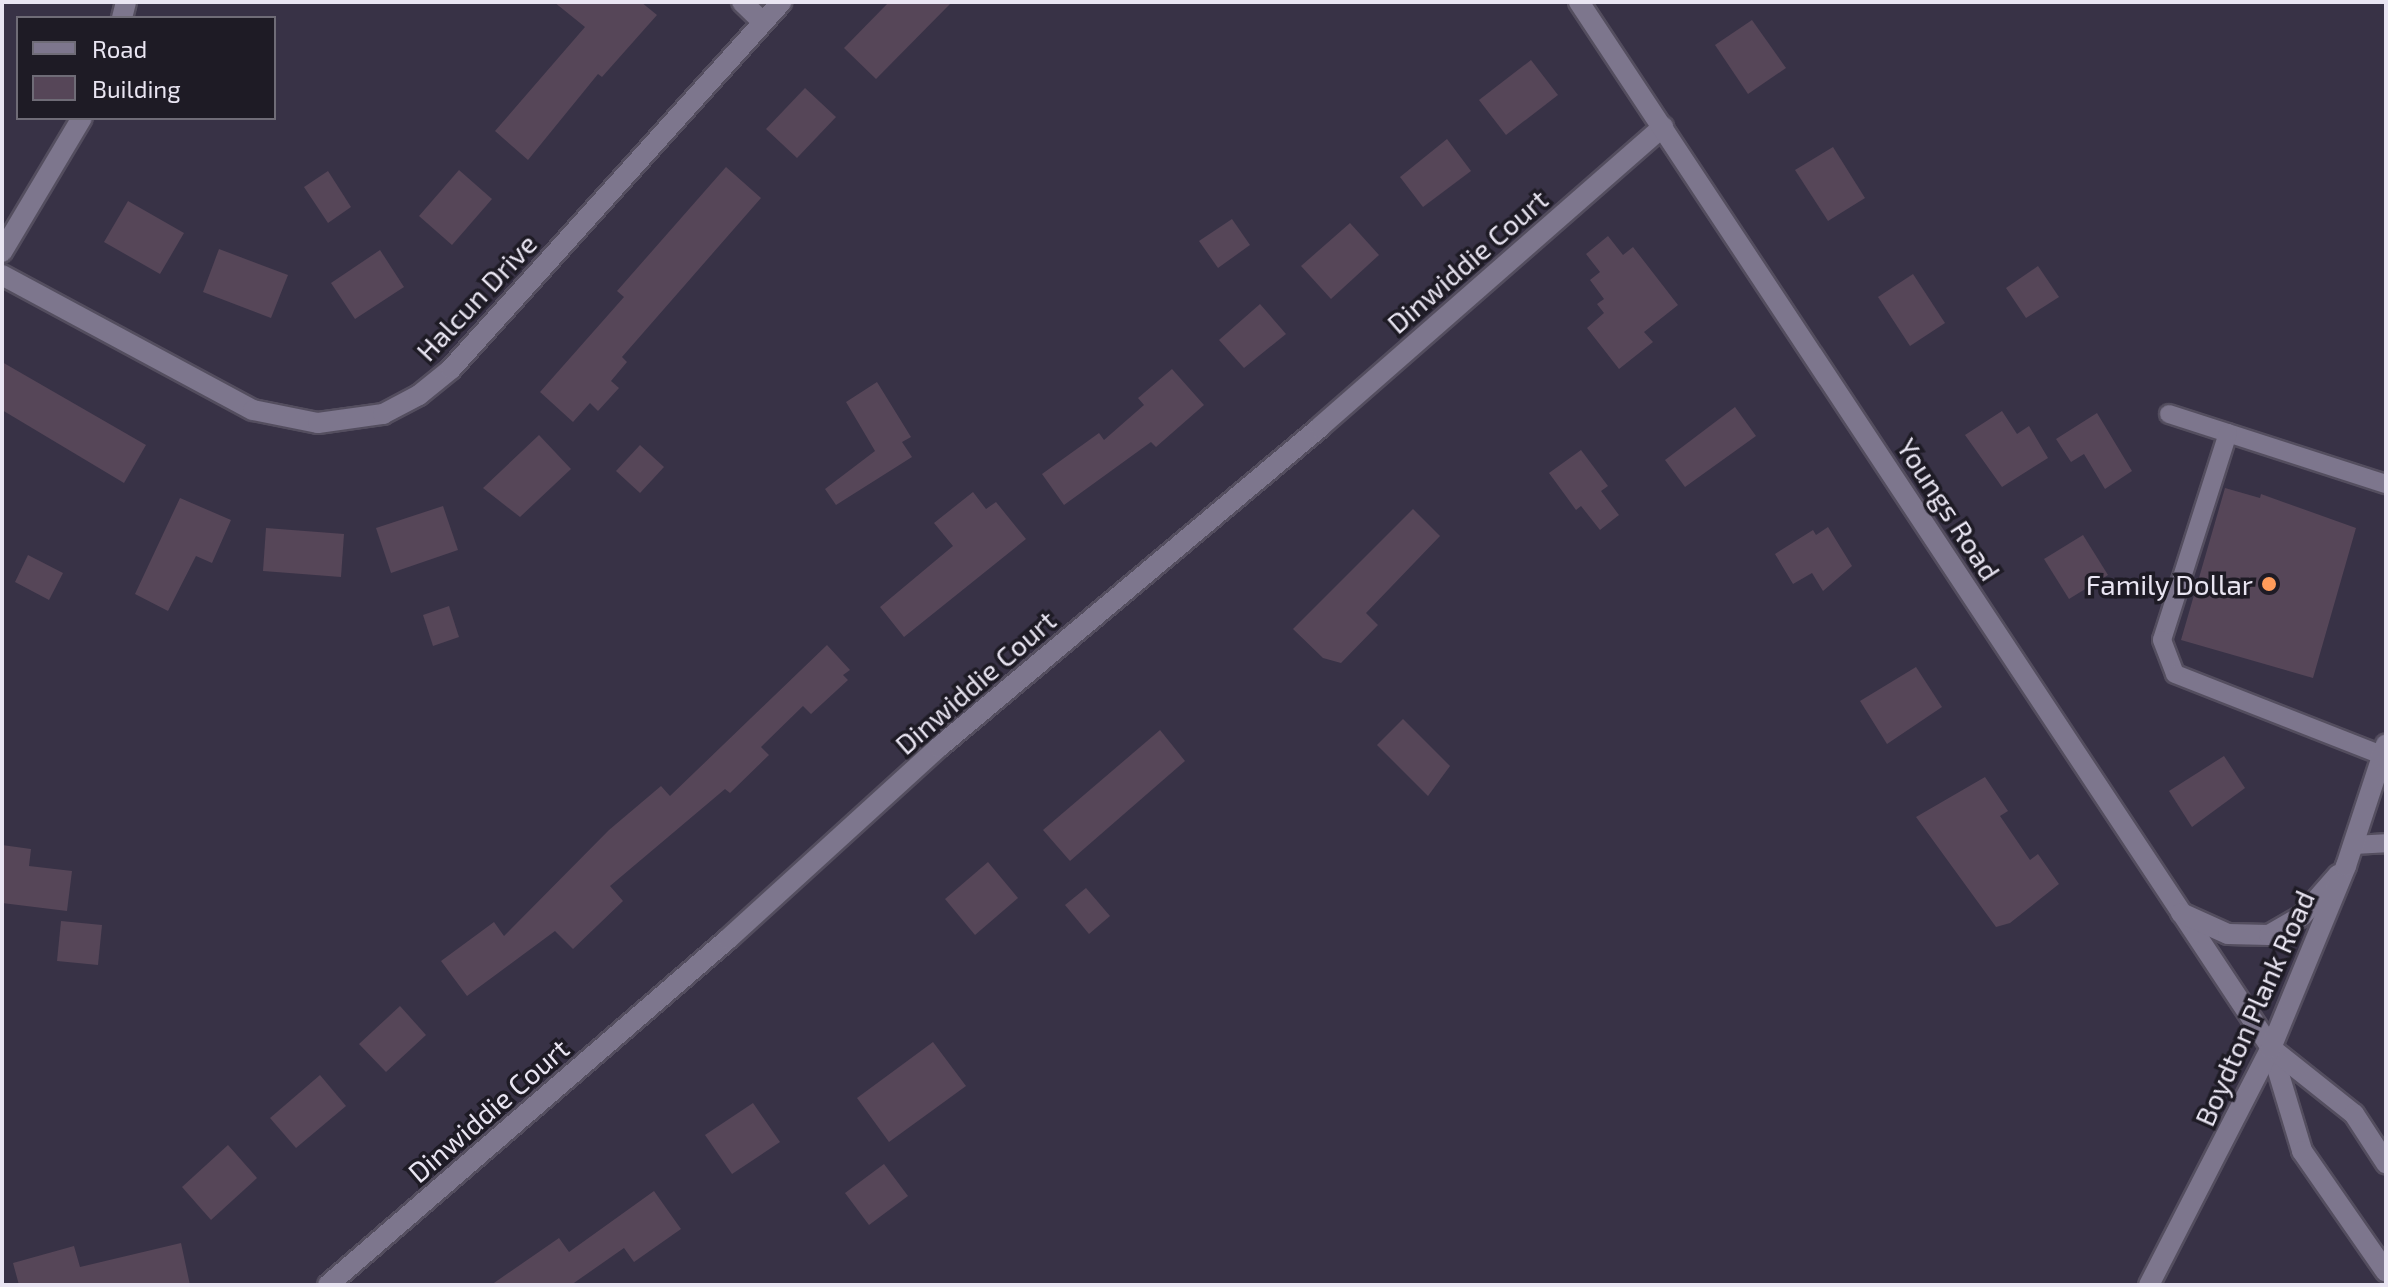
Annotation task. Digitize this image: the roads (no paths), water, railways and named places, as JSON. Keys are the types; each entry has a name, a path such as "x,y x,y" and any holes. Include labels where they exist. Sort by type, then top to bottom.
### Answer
{"street":[{"path":"742,2 763,22"},
{"name":"Halcun Drive","path":"2,275 253,410 318,423 383,414 419,395 451,369 782,2"},
{"name":"Youngs Road","path":"1579,2 2271,1048"},
{"path":"2,252 81,120"},
{"name":"Dinwiddie Court","path":"328,1285 728,939 939,747 1320,427 1663,127"},
{"name":"Boydton Plank Road","path":"2149,1285 2271,1048 2346,866 2384,750"},
{"path":"2181,913 2228,934 2269,935 2302,916 2346,866"},
{"path":"2271,1048 2354,1114 2386,1163"},
{"path":"2271,1048 2302,1151 2386,1272"}],"lane":[{"path":"2169,414 2386,484"},
{"path":"2228,433 2162,640 2175,674 2384,750"},
{"path":"2353,845 2386,843"}],"place":[{"name":"Family Dollar","path":"2269,584"}]}
